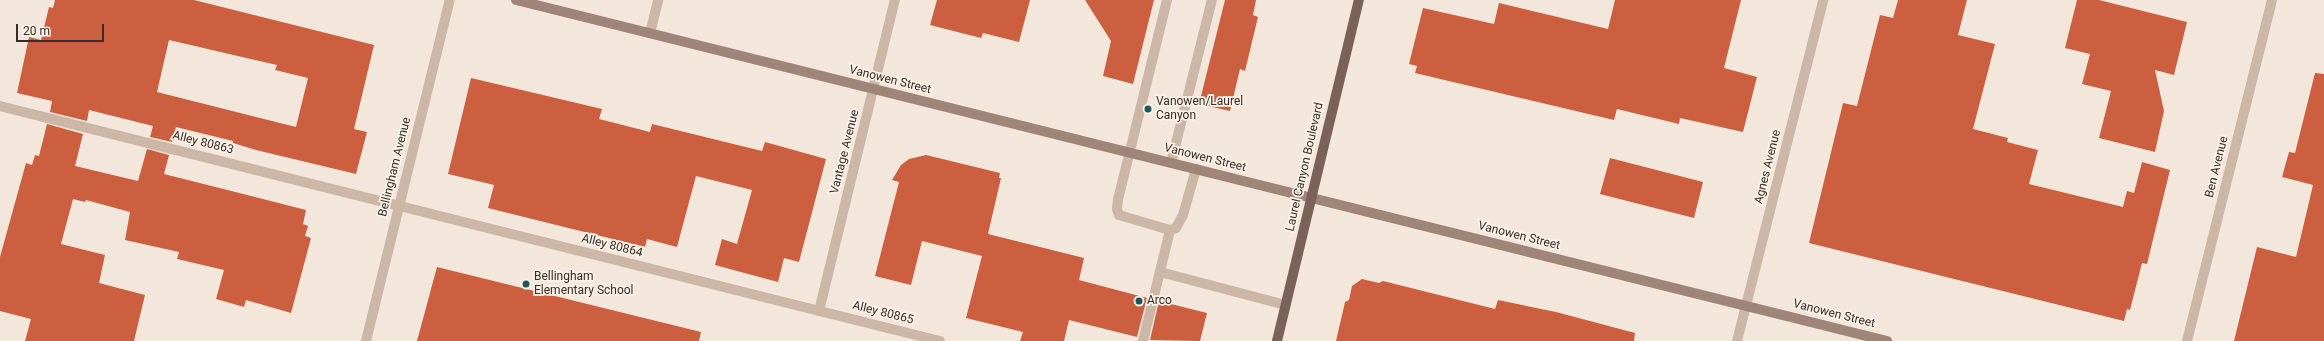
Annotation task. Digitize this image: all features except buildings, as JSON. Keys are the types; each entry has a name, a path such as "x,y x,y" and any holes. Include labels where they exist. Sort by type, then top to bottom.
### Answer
{"main road":[{"name":"Vanowen Street","path":"516,0 1887,341"},
{"name":"Laurel Canyon Boulevard","path":"1277,341 1360,0"}],"street":[{"name":"Bellingham Avenue","path":"366,341 450,0"},
{"path":"650,33 658,0"},
{"name":"Vantage Avenue","path":"819,311 895,0"},
{"path":"1167,0 1118,199 1117,209 1119,214 1170,230 1179,225 1196,168"},
{"path":"1171,163 1212,0"},
{"name":"Agnes Avenue","path":"1737,341 1823,0"},
{"name":"Ben Avenue","path":"2187,341 2272,0"},
{"name":"Alley 80863","path":"0,106 399,206"},
{"name":"Alley 80864","path":"399,206 819,311"},
{"path":"1143,341 1170,230"},
{"path":"1160,272 1286,305"},
{"name":"Alley 80865","path":"819,311 940,341"}],"place":[{"name":"Vanowen/Laurel Canyon","path":"1148,109"},
{"name":"Bellingham Elementary School","path":"526,284"},
{"name":"Arco","path":"1139,301"}]}
